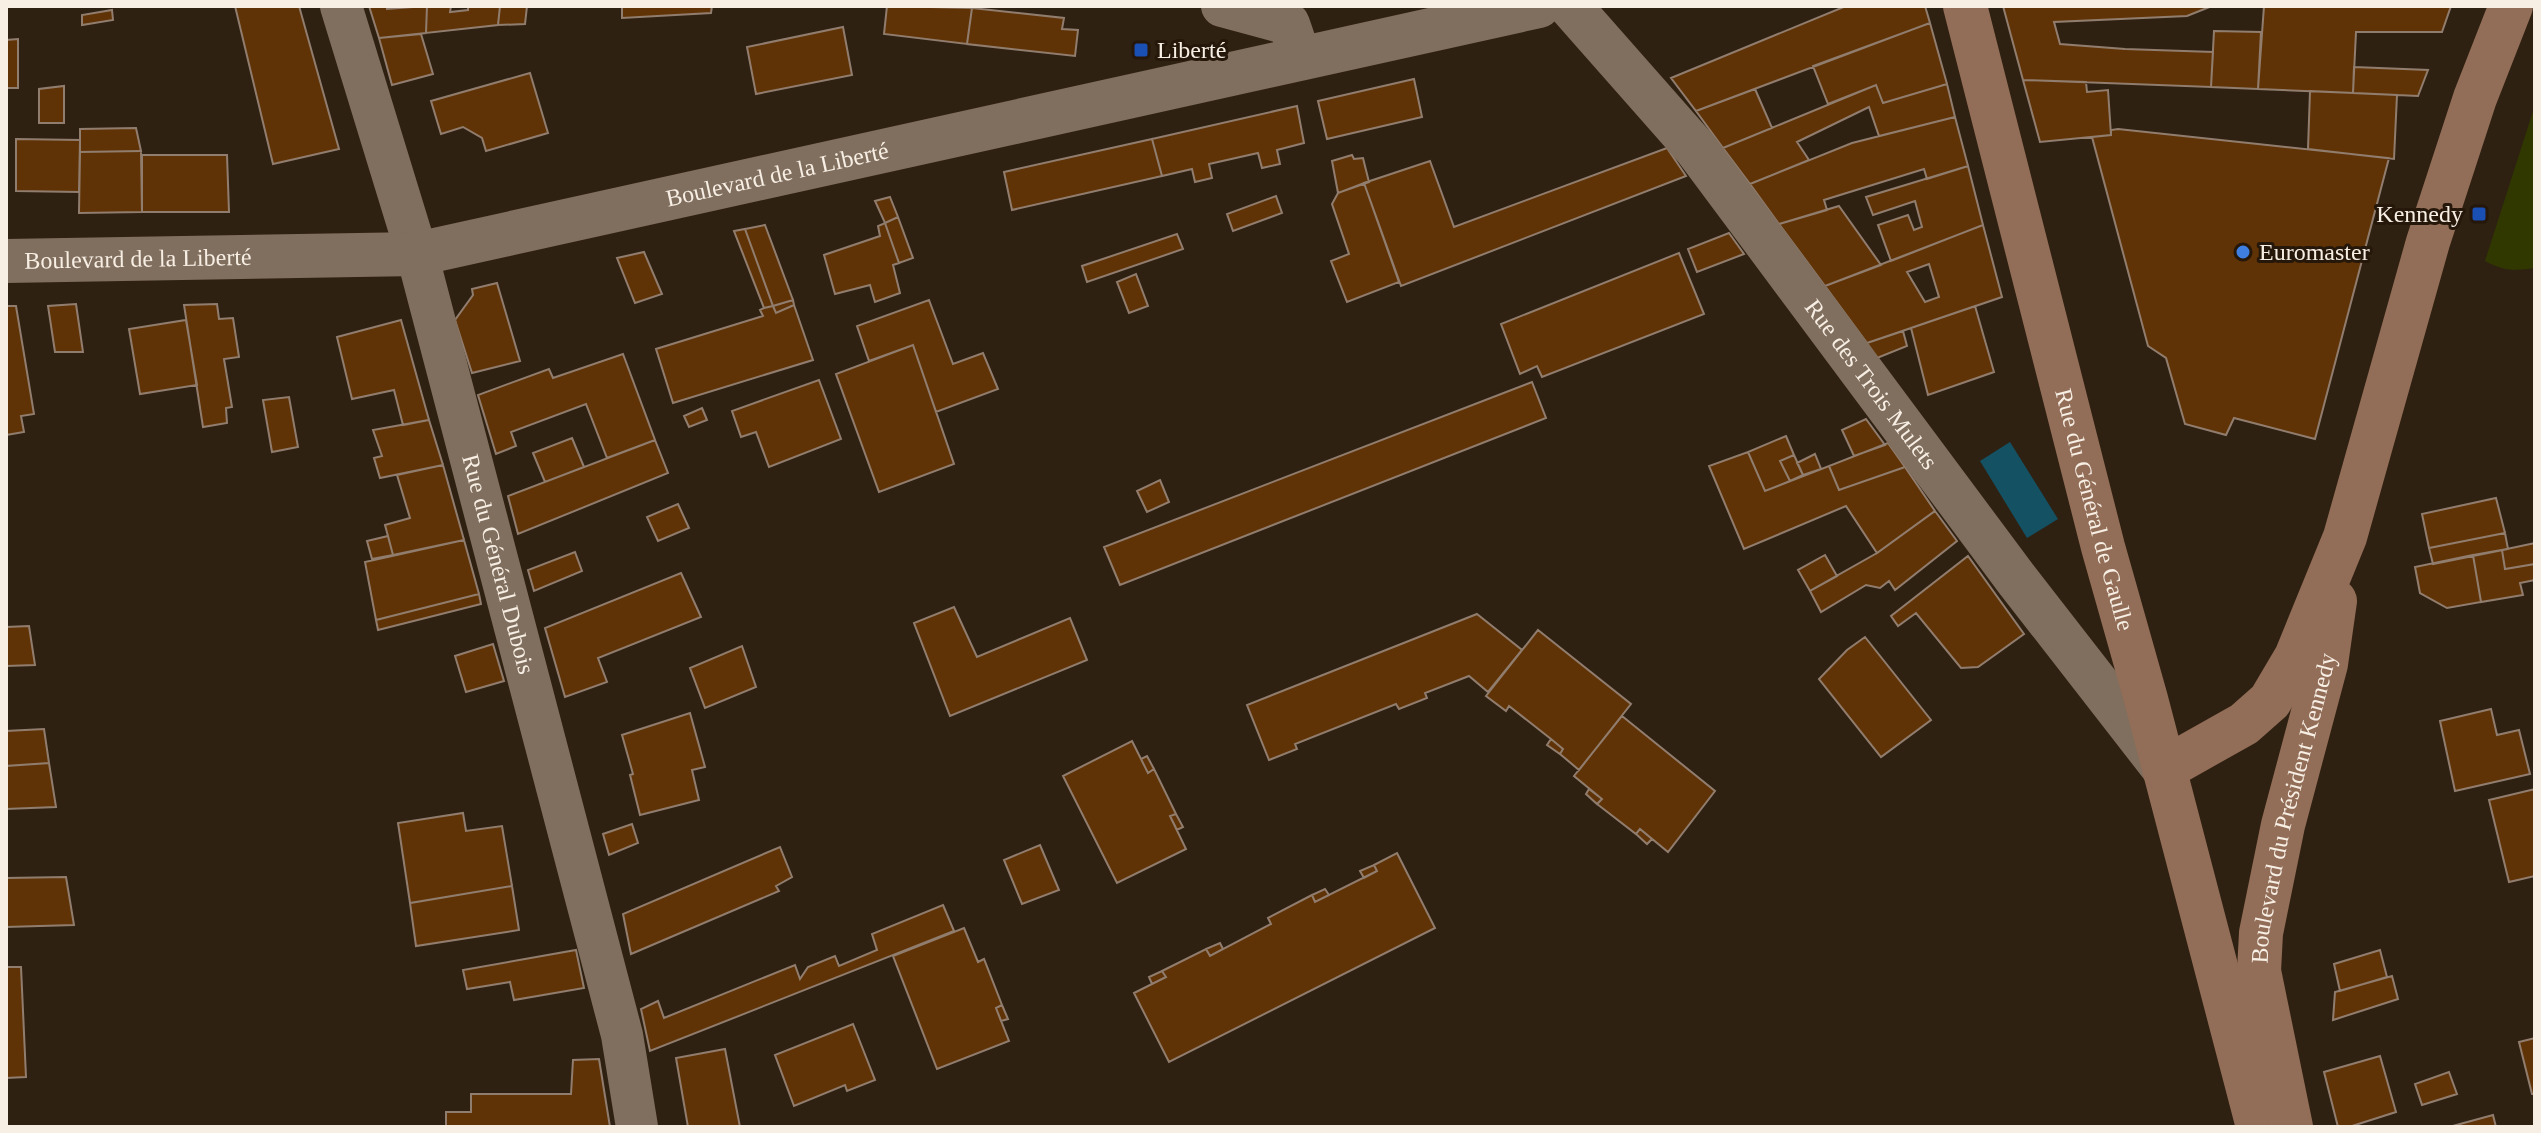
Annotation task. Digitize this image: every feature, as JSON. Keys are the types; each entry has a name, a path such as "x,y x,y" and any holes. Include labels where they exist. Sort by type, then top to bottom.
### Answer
{"main road":[{"name":"Rue du Général de Gaulle","path":"1965,6 2103,547 2258,1127"},
{"name":"Boulevard du Président Kennedy","path":"2164,769 2244,724 2270,701 2296,657 2345,537 2428,242 2475,98 2511,6"},
{"name":"Boulevard du Président Kennedy","path":"2291,1127 2259,971 2261,933 2283,825 2326,664 2345,537"}],"street":[{"name":"Rue du Général Dubois","path":"341,6 417,254 622,1035 637,1127"},
{"path":"1222,6 1289,24 1301,59"},
{"name":"Boulevard de la Liberté","path":"6,261 417,254 1539,6"},
{"name":"Rue des Trois Mulets","path":"1570,6 1697,150 2017,580 2164,769"}],"green space":[{"path":"2535,105 2535,268 2515,270 2485,261"}],"water":[{"path":"2010,442 2058,519 2027,538 1980,461"}],"building":[{"path":"235,6 299,6 339,149 273,164"},
{"path":"369,6 387,6 387,9 427,6 426,33 379,38"},
{"path":"427,6 451,6 450,12 468,10 468,6 500,6 498,25 426,33"},
{"path":"500,6 527,6 525,24 498,25"},
{"path":"622,6 712,6 711,13 622,18"},
{"path":"887,6 972,8 967,44 884,34"},
{"path":"1846,6 1925,6 1930,23 1696,111 1671,78"},
{"path":"2003,6 2212,6 2187,16 2054,22 2060,44 2213,52 2211,87 2023,80"},
{"path":"2264,6 2451,6 2442,32 2356,32 2353,93 2258,89"},
{"path":"972,8 1064,18 1062,29 1078,30 1075,56 967,44"},
{"path":"112,10 113,20 82,25 82,15"},
{"path":"1930,23 1947,84 1883,103 1876,85 1828,104 1813,66"},
{"path":"843,27 852,75 756,94 747,47"},
{"path":"2214,31 2261,32 2258,89 2211,87"},
{"path":"421,34 433,74 392,85 379,38"},
{"path":"18,39 18,88 6,88 6,40"},
{"path":"2354,67 2428,70 2418,96 2353,93"},
{"path":"530,73 548,133 486,151 482,138 463,127 441,134 431,101"},
{"path":"1414,79 1422,117 1327,139 1318,101"},
{"path":"2023,80 2086,82 2087,92 2108,90 2111,135 2040,142"},
{"path":"1947,84 1955,117 1879,136 1869,107 1797,142 1809,160 1750,184 1723,148 1876,85 1883,103"},
{"path":"64,86 64,123 39,123 39,89"},
{"path":"1755,89 1772,128 1723,148 1696,111"},
{"path":"2310,91 2397,95 2394,159 2308,149"},
{"path":"1297,106 1304,143 1277,150 1280,164 1262,168 1258,153 1209,164 1212,178 1195,182 1192,169 1162,176 1152,139"},
{"path":"1955,117 1968,166 1927,179 1924,169 1824,200 1827,210 1779,224 1750,184 1852,143"},
{"path":"136,128 141,151 80,152 80,129"},
{"name":"Euromaster","path":"2111,130 2389,158 2315,439 2234,418 2226,435 2185,424 2166,358 2148,346 2092,137 2111,135"},
{"path":"16,139 80,140 79,192 16,191"},
{"path":"1152,139 1162,176 1012,210 1004,172"},
{"path":"1667,148 1686,176 1401,286 1364,183 1430,161 1454,227"},
{"path":"141,151 142,212 79,213 80,152"},
{"path":"142,155 227,155 229,212 142,212"},
{"path":"1352,155 1354,159 1363,158 1369,182 1338,193 1332,161"},
{"path":"1968,166 1983,225 1891,261 1878,225 1908,215 1914,230 1922,227 1915,201 1873,215 1866,197"},
{"path":"1364,183 1399,282 1347,302 1331,261 1349,254 1332,204 1338,193"},
{"path":"1276,196 1282,213 1233,231 1227,214"},
{"path":"890,197 898,217 885,223 875,201"},
{"path":"1839,206 1881,265 1825,286 1779,224"},
{"path":"898,217 913,258 899,263 885,223"},
{"path":"885,223 899,263 893,265 900,293 875,302 870,285 835,294 824,255 880,236 878,226"},
{"path":"765,225 793,300 773,306 745,229"},
{"path":"1983,225 2002,297 1867,343 1825,286","holes":["1929,264 1939,297 1925,302 1907,272"]},
{"path":"745,229 773,306 764,308 734,231"},
{"path":"1729,233 1744,254 1697,272 1688,249"},
{"path":"1177,234 1183,249 1087,282 1082,266"},
{"path":"644,252 662,294 635,303 617,258"},
{"path":"1679,253 1704,314 1542,377 1537,366 1520,374 1501,324"},
{"path":"1136,274 1148,306 1129,313 1117,282"},
{"path":"497,283 520,361 472,373 455,320 473,295 472,289"},
{"path":"793,300 794,305 776,313 773,306"},
{"path":"929,300 953,364 983,353 998,389 936,412 913,345 869,361 857,326"},
{"path":"76,304 83,352 55,352 48,306"},
{"path":"217,304 219,319 233,318 239,357 224,359 232,407 226,408 227,423 203,427 184,305"},
{"path":"794,305 813,360 673,403 656,349 763,316 760,310 764,308 773,306 776,313"},
{"path":"6,306 16,306 34,414 21,416 24,432 6,435"},
{"path":"1975,306 1994,372 1928,395 1911,328"},
{"path":"186,320 197,385 140,394 129,329"},
{"path":"401,320 429,420 403,425 394,390 352,399 337,337"},
{"path":"1903,331 1907,346 1877,358 1867,343"},
{"path":"913,345 954,464 879,492 836,374"},
{"path":"623,354 655,440 607,458 586,404 511,432 516,446 496,454 478,395 549,369 553,378"},
{"path":"819,380 841,439 769,467 756,432 741,437 732,411"},
{"path":"1532,382 1546,418 1120,585 1104,547"},
{"path":"289,397 298,447 272,452 263,400"},
{"path":"702,408 707,420 689,427 684,416"},
{"path":"1866,419 1885,445 1854,456 1842,430"},
{"path":"429,420 443,465 380,478 374,458 382,456 373,430"},
{"path":"1786,436 1794,455 1780,461 1790,481 1765,491 1748,452"},
{"path":"572,438 584,467 545,482 533,453"},
{"path":"655,440 668,473 518,534 508,496"},
{"path":"1888,443 1905,467 1839,490 1829,466"},
{"path":"1748,452 1765,491 1829,466 1839,490 1905,467 1935,511 1877,553 1846,506 1744,549 1709,466"},
{"path":"1815,454 1821,469 1803,475 1797,463"},
{"path":"1794,455 1803,475 1790,481 1780,461"},
{"path":"443,465 464,540 393,555 385,525 410,518 397,475"},
{"path":"1160,480 1169,502 1147,512 1137,491"},
{"path":"2496,498 2505,533 2429,548 2422,514"},
{"path":"678,504 689,528 658,541 647,517"},
{"path":"1935,511 1957,541 1895,590 1889,581 1880,588 1866,585 1821,612 1810,591 1877,553"},
{"path":"2505,533 2508,549 2433,564 2429,548"},
{"path":"388,536 393,555 372,559 367,541"},
{"path":"464,540 479,594 376,620 365,562"},
{"path":"2535,543 2535,564 2505,569 2502,550"},
{"path":"2502,550 2505,569 2535,564 2535,580 2520,583 2523,595 2481,602 2473,555"},
{"path":"575,552 582,571 534,591 528,570"},
{"path":"1825,555 1837,576 1810,591 1798,570"},
{"path":"2473,555 2481,602 2447,608 2420,593 2415,567"},
{"path":"1968,556 2024,634 1978,667 1961,668 1916,613 1898,626 1891,616"},
{"path":"681,573 701,617 598,658 607,682 565,697 545,628"},
{"path":"479,594 481,604 378,630 376,620"},
{"path":"954,607 977,657 1070,618 1087,660 950,716 914,623"},
{"path":"1477,614 1522,650 1488,692 1469,676 1425,693 1427,698 1399,709 1396,704 1295,744 1297,749 1269,760 1247,705"},
{"path":"29,626 35,665 6,666 6,627"},
{"path":"1538,630 1631,704 1579,770 1560,754 1563,749 1551,739 1509,706 1506,711 1486,696"},
{"path":"1865,637 1931,720 1881,757 1819,679 1847,650"},
{"path":"493,644 504,681 466,692 455,656"},
{"path":"742,646 756,687 705,708 690,668"},
{"path":"2491,709 2497,735 2519,730 2530,774 2455,791 2440,721"},
{"path":"690,713 705,767 692,770 699,800 640,815 622,735"},
{"path":"1622,716 1715,791 1668,852 1640,829 1636,834 1597,804 1602,799 1574,776"},
{"path":"44,729 49,763 6,766 6,731"},
{"path":"1551,739 1563,749 1560,754 1547,745"},
{"path":"1132,741 1148,773 1154,769 1176,814 1170,816 1186,849 1117,883 1063,776"},
{"path":"1147,756 1154,769 1148,773 1141,759"},
{"path":"49,763 56,807 6,809 6,766"},
{"path":"1589,789 1602,799 1597,804 1586,794"},
{"path":"2535,789 2535,876 2509,882 2489,800"},
{"path":"463,813 466,831 502,826 512,886 410,903 398,823"},
{"path":"1176,814 1183,827 1177,830 1170,816"},
{"path":"632,824 638,843 609,855 603,834"},
{"path":"1640,829 1652,839 1647,844 1636,834"},
{"path":"1040,845 1059,890 1022,904 1004,860"},
{"path":"780,847 792,877 776,886 779,891 631,954 623,914"},
{"path":"1397,853 1435,928 1169,1062 1134,993 1166,977 1162,971 1206,949 1210,956 1271,924 1268,918 1312,895 1315,902 1377,871 1374,865"},
{"path":"1374,865 1377,871 1364,878 1360,871"},
{"path":"66,877 74,925 6,927 6,878"},
{"path":"512,886 519,930 416,946 410,903"},
{"path":"1325,889 1329,895 1315,902 1312,895"},
{"path":"943,905 954,931 650,1051 641,1009 658,1001 664,1018 795,965 800,979 808,967 835,956 839,966 877,950 872,934"},
{"path":"964,928 978,962 984,959 1002,1005 996,1008 1009,1041 937,1069 893,956"},
{"path":"1220,943 1223,949 1210,956 1206,949"},
{"path":"576,950 584,988 514,1000 510,982 467,989 463,970"},
{"path":"2380,950 2387,977 2340,991 2334,964"},
{"path":"6,967 21,967 26,1077 6,1078"},
{"path":"1162,971 1166,977 1152,984 1149,977"},
{"path":"2392,976 2398,999 2333,1020 2335,992"},
{"path":"1002,1005 1008,1019 1001,1021 996,1008"},
{"path":"853,1024 875,1080 847,1091 845,1085 794,1106 775,1055"},
{"path":"2535,1038 2535,1094 2532,1094 2519,1042"},
{"path":"725,1049 740,1127 688,1127 676,1058"},
{"path":"2380,1056 2396,1112 2349,1127 2338,1127 2324,1072"},
{"path":"599,1059 610,1127 446,1127 446,1112 471,1112 471,1094 571,1094 573,1060"},
{"path":"2449,1072 2457,1094 2422,1105 2415,1084"},
{"path":"2493,1115 2496,1127 2449,1127"}],"place":[{"name":"Liberté","path":"1141,50"},
{"name":"Kennedy","path":"2479,214"},
{"name":"Euromaster","path":"2243,252"}]}
